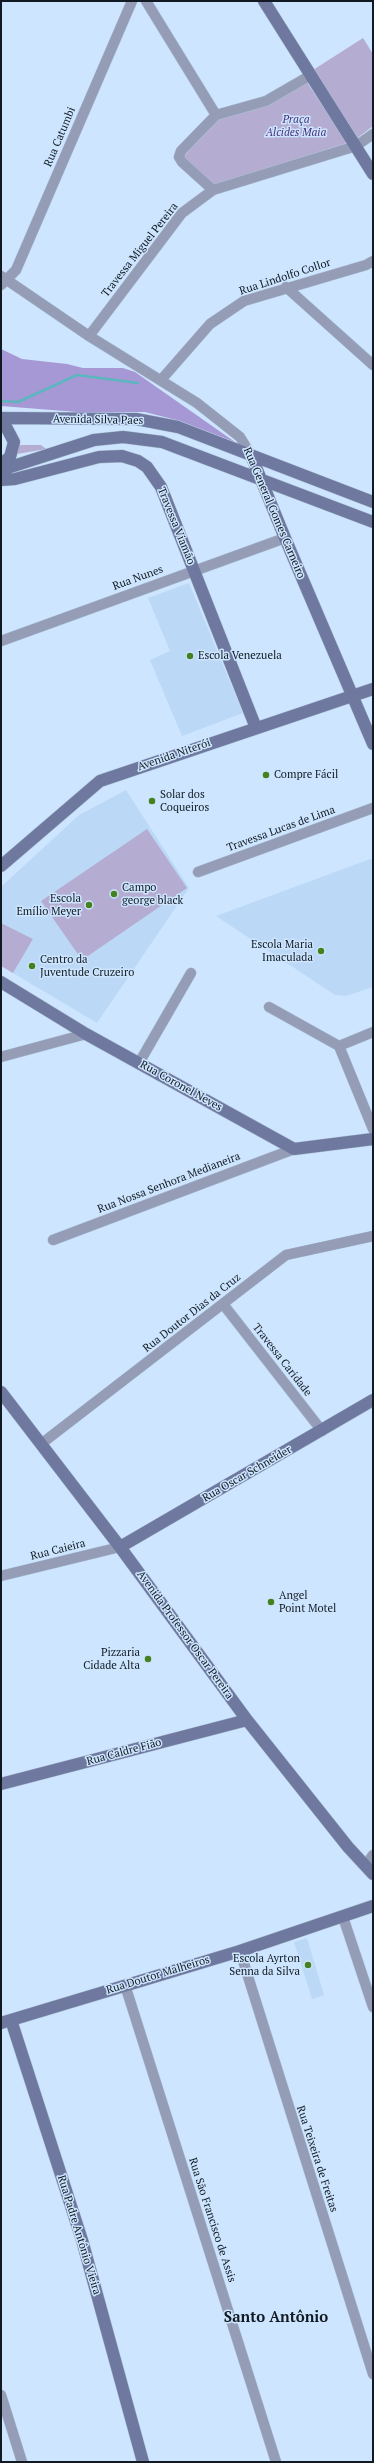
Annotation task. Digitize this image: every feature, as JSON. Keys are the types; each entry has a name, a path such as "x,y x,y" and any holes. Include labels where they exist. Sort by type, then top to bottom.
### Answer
{"street":[{"name":"Rua Catumbi","path":"3,281 16,270 132,1"},
{"path":"146,1 216,115"},
{"path":"264,1 373,174"},
{"path":"214,190 182,162 179,157 181,151 216,115 266,101 311,75"},
{"name":"Travessa Miguel Pereira","path":"89,336 182,213 214,190 356,146 373,134"},
{"name":"Rua Lindolfo Collor","path":"161,380 210,324 244,301 366,265 373,261"},
{"name":"Rua General Gomes Carneiro","path":"3,281 197,403 240,437 252,454 285,538 373,744"},
{"path":"286,288 373,365"},
{"path":"1,419 14,442 10,457 1,464"},
{"name":"Avenida Silva Paes","path":"1,419 136,419 178,427 252,454 373,502"},
{"name":"Avenida Silva Paes","path":"1,470 94,440 123,437 162,442 373,522"},
{"name":"Travessa Viamão","path":"1,480 15,479 99,457 122,456 138,461 147,468 161,487 256,728"},
{"name":"Rua Nunes","path":"1,641 193,570 285,538"},
{"name":"Avenida Niterói","path":"1,866 100,781 373,689"},
{"name":"Travessa Lucas de Lima","path":"198,872 373,808"},
{"path":"139,1063 191,973"},
{"name":"Rua Coronel Neves","path":"1,982 86,1034 294,1149"},
{"path":"269,1007 339,1046 373,1129"},
{"path":"339,1046 373,1032"},
{"path":"1,1057 86,1034"},
{"path":"294,1149 373,1140"},
{"name":"Rua Nossa Senhora Medianeira","path":"53,1240 294,1149"},
{"name":"Rua Doutor Dias da Cruz","path":"41,1444 286,1255 373,1236"},
{"name":"Travessa Caridade","path":"223,1304 322,1431"},
{"name":"Avenida Professor Oscar Pereira","path":"1,1392 120,1547 247,1720 369,1870"},
{"name":"Rua Oscar Schneider","path":"120,1547 373,1400"},
{"name":"Rua Caieira","path":"1,1576 120,1547"},
{"name":"Rua Caldre Fião","path":"1,1784 247,1720"},
{"path":"369,1870 373,1855"},
{"name":"Rua Doutor Malheiros","path":"6,2022 240,1951 373,1906"},
{"path":"343,1917 373,2007"},
{"name":"Rua Teixeira de Freitas","path":"240,1951 373,2374"},
{"name":"Rua São Francisco de Assis","path":"125,1985 276,2462"},
{"name":"Rua Padre Antônio Vieira","path":"6,2022 82,2240 144,2462"},
{"path":"1,2395 22,2462"}],"shaded area":[{"path":"1,349 22,359 67,364 83,368 123,368 135,372 235,442 180,421 145,412 77,412 1,406"},
{"name":"Escola Venezuela","path":"189,583 243,713 182,736 150,660 170,651 148,598"},
{"name":"Escola Emílio Meyer","path":"126,790 189,888 97,1023 13,973 33,939 1,923 1,887 79,815"},
{"name":"Escola Maria Imaculada","path":"373,858 373,987 346,996 335,995 216,916"},
{"name":"Escola Ayrton Senna da Silva","path":"307,1938 324,1995 312,1999 294,1942"}],"green space":[{"path":"363,38 373,54 373,126 356,139 313,70"},
{"name":"Praça Alcides Maia","path":"307,82 347,143 215,185 183,157 219,119 272,103"},
{"path":"18,445 41,445 46,449 17,454"},
{"name":"Campo george black","path":"147,829 187,888 82,960 41,901"},
{"path":"1,923 33,939 13,973 1,966"}],"waterway":[{"path":"1,401 18,402 77,375 138,383"}],"place":[{"name":"Escola Venezuela","path":"190,656"},
{"name":"Compre Fácil","path":"266,775"},
{"name":"Solar dos Coqueiros","path":"152,801"},
{"name":"Campo george black","path":"114,894"},
{"name":"Escola Emílio Meyer","path":"89,905"},
{"name":"Escola Maria Imaculada","path":"321,951"},
{"name":"Centro da Juventude Cruzeiro","path":"32,966"},
{"name":"Angel Point Motel","path":"271,1602"},
{"name":"Pizzaria Cidade Alta","path":"148,1659"},
{"name":"Escola Ayrton Senna da Silva","path":"308,1965"}],"district":[{"name":"Santo Antônio","path":"276,2318"}]}
